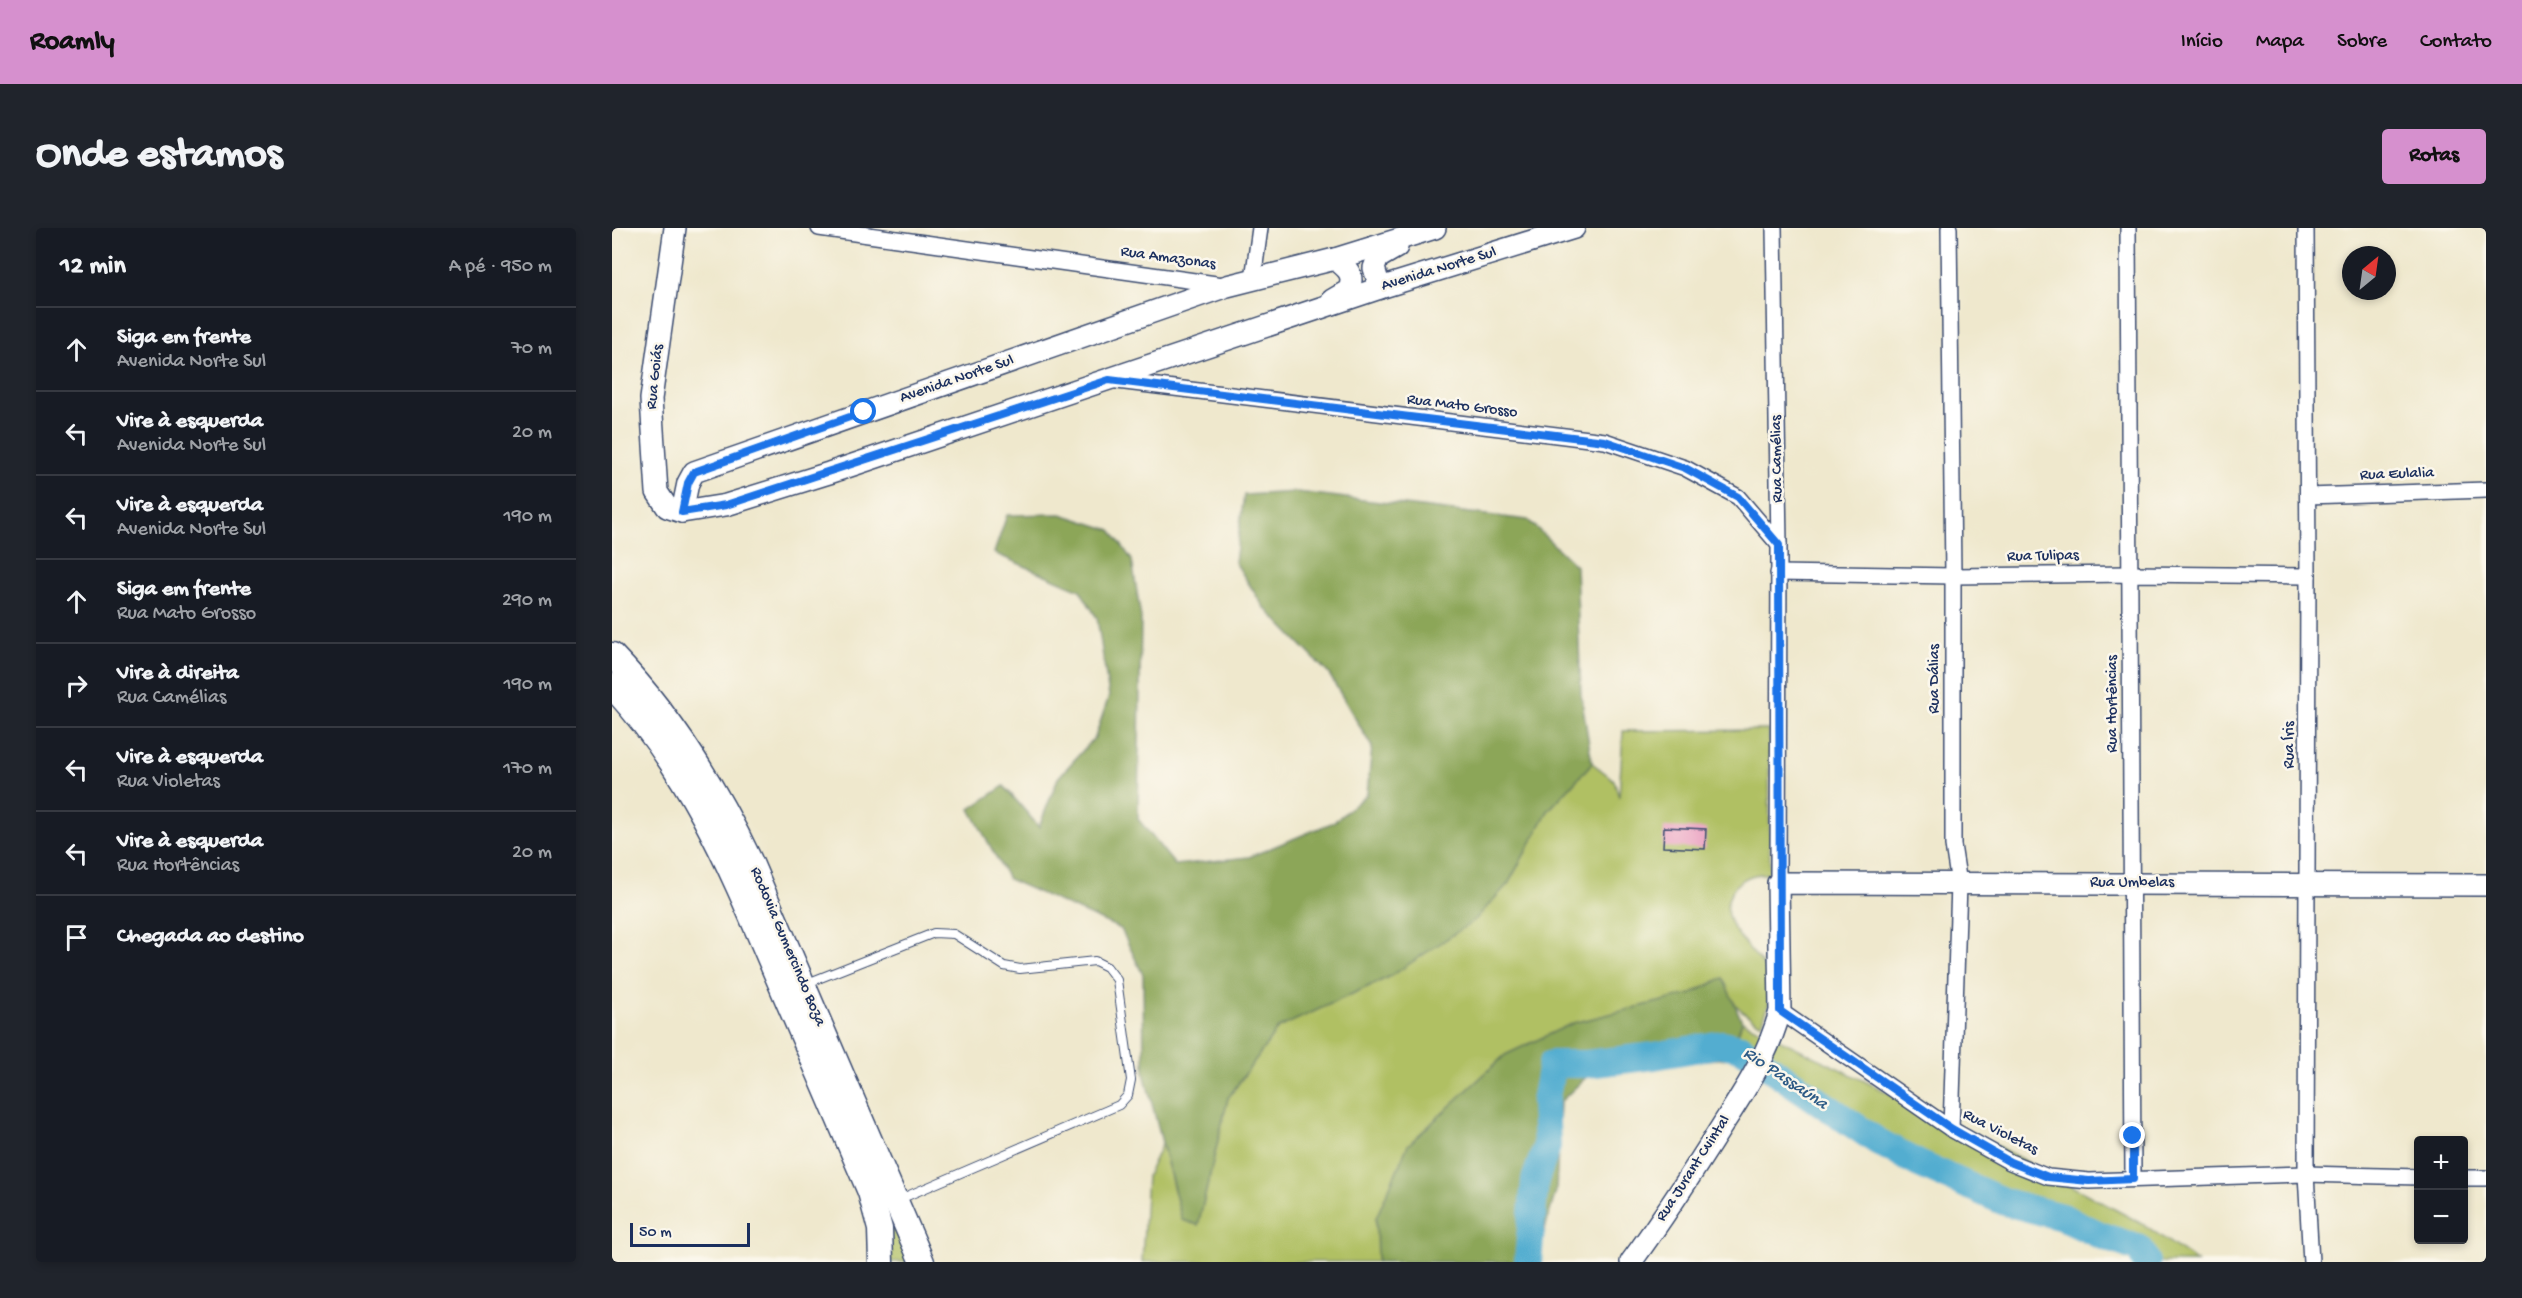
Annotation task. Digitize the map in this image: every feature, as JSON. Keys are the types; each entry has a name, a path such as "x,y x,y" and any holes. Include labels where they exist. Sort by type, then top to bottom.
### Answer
{"main road":[{"name":"Rodovia Gumercindo Boza","path":"612,655 663,712 709,779 750,861 922,1262"},
{"name":"Rodovia Gumercindo Boza","path":"612,686 635,711 678,769 720,845 870,1192 880,1229 881,1262"}],"street":[{"name":"Rua Goiás","path":"675,228 651,399 657,492 667,507 682,512"},
{"name":"Rua Amazonas","path":"819,228 1227,286"},
{"path":"1253,279 1260,228"},
{"name":"Avenida Norte Sul","path":"1434,228 1335,260 1227,286 694,472 688,483 682,512 726,505 1109,380 1380,288 1574,228"},
{"path":"1380,288 1374,268 1378,258 1434,228"},
{"name":"Rua Camélias","path":"1768,1048 1780,1011 1779,545 1774,228"},
{"name":"Rua Dálias","path":"1949,228 1953,845 1959,884 1952,1129"},
{"name":"Rua Hortências","path":"2128,228 2133,1179"},
{"name":"Rua Íris","path":"2306,228 2308,496 2306,1174 2311,1262"},
{"path":"1308,313 1349,290 1352,279 1348,270 1335,260"},
{"name":"Rua Mato Grosso","path":"1109,380 1605,441 1685,468 1738,497 1779,545"},
{"name":"Rua Eulalia","path":"2308,496 2486,490"},
{"name":"Rua Tulipas","path":"1778,573 1953,576 2131,574 2308,576"},
{"name":"Rua Umbelas","path":"1778,883 2486,885"},
{"name":"Rua Violetas","path":"1780,1011 1952,1129 2010,1162 2048,1177 2089,1181 2306,1174 2414,1177"},
{"name":"Rua Jurant Cvintal","path":"1631,1262 1704,1155 1768,1048"},
{"path":"2468,1178 2486,1178"}],"lane":[{"path":"803,984 934,933 954,934 1004,966 1020,969 1095,961 1107,967 1117,980 1131,1080 1128,1095 1119,1105 896,1201"}],"green space":[{"path":"1297,492 1528,520 1576,566 1581,694 1592,763 1548,811 1508,884 1475,920 1391,976 1278,1028 1228,1098 1198,1225 1182,1220 1144,1073 1143,975 1121,929 1008,879 970,809 1004,786 1039,827 1058,778 1095,737 1109,696 1097,618 1080,590 994,553 1007,515 1061,514 1111,530 1132,560 1141,618 1138,819 1175,865 1249,857 1334,822 1367,794 1372,747 1329,674 1263,606 1235,562 1244,495"},
{"path":"1769,730 1770,874 1754,875 1745,879 1733,890 1728,903 1728,914 1732,926 1765,968 1770,979 1771,996 1762,1024 1737,1006 1720,979 1691,994 1376,1218 1377,1262 1142,1262 1147,1176 1162,1144 1182,1220 1198,1225 1228,1098 1278,1028 1391,976 1508,884 1548,811 1592,763 1614,780 1619,797 1623,731"},
{"path":"1723,978 1742,1021 1730,1058 1596,1068 1560,1102 1556,1191 1535,1262 1377,1262 1376,1218 1408,1145 1505,1055 1573,1023 1691,994"},
{"path":"1742,1021 2001,1148 2146,1226 2197,1262 2133,1262 2127,1255 1915,1160 1753,1057 1730,1058"},
{"path":"884,1199 910,1262 890,1262"}],"building":[{"path":"1664,827 1706,829 1705,849 1663,847"}],"waterway":[{"name":"Rio Passaúna","path":"1528,1262 1535,1180 1547,1146 1545,1102 1552,1064 1586,1064 1654,1056 1722,1044 1741,1048 1877,1141 1919,1164 2005,1202 2062,1217 2100,1235 2140,1249 2146,1262"}],"route":[{"path":"864,412 694,472 688,483 682,512 726,505 1109,380 1346,411 1605,441 1685,468 1738,497 1779,545 1780,1011 1952,1129 2010,1162 2048,1177 2089,1181 2133,1179 2133,1136"}]}
